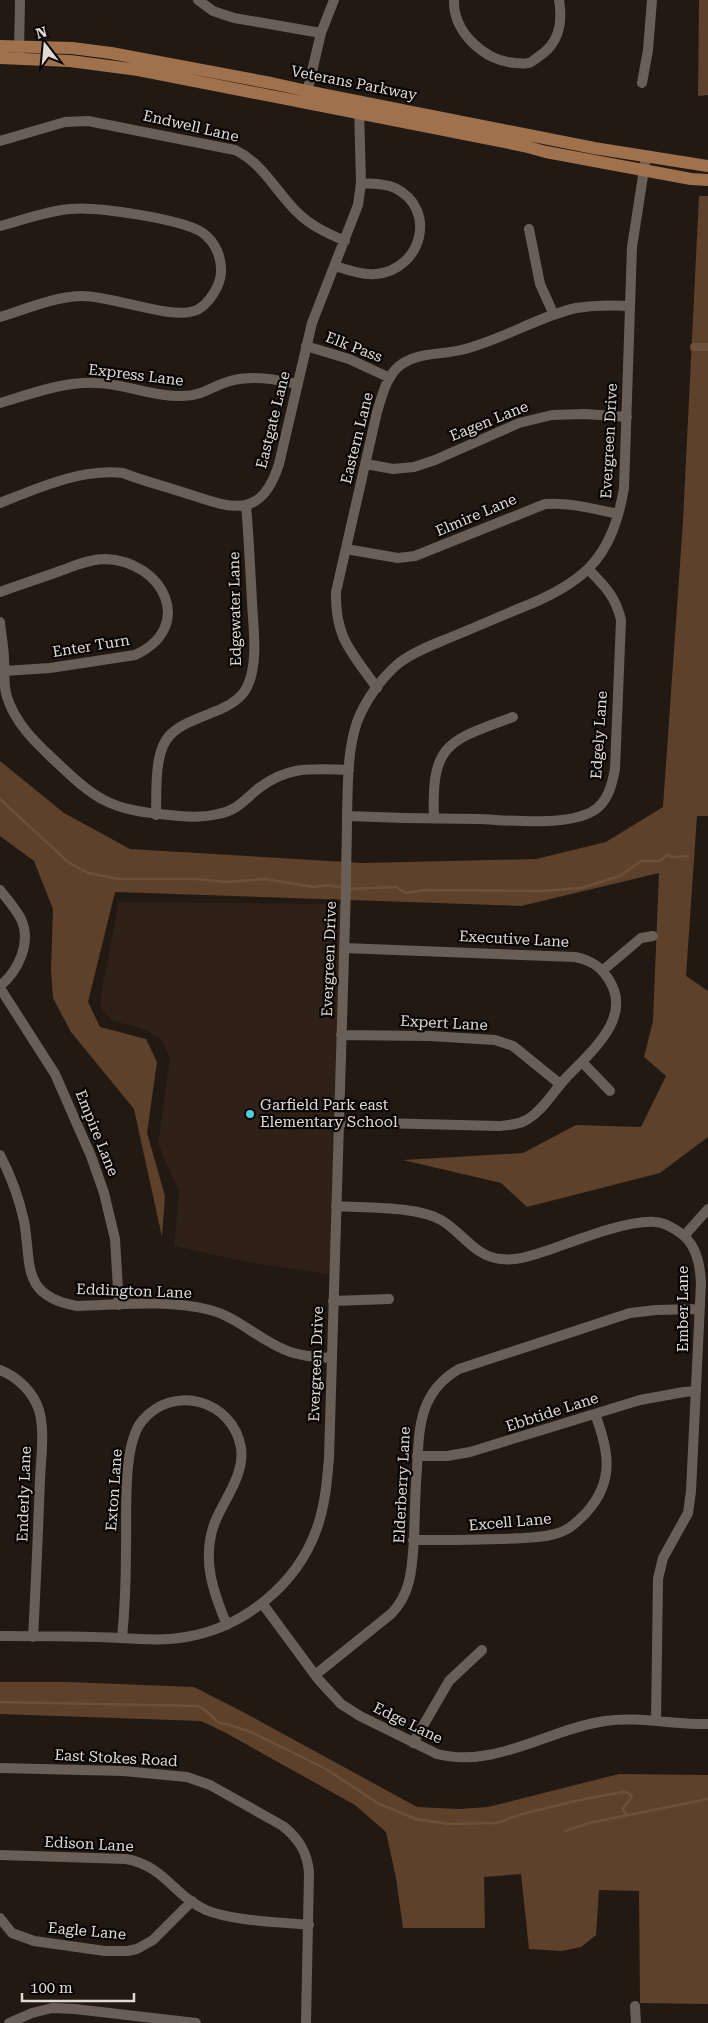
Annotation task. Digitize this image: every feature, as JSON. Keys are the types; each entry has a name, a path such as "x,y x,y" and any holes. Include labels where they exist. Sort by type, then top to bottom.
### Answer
{"main road":[{"name":"Veterans Parkway","path":"0,46 19,52"},
{"name":"Veterans Parkway","path":"0,58 19,52 72,48 111,53 306,97 645,163 703,180"},
{"name":"Veterans Parkway","path":"645,163 704,166"}],"street":[{"path":"19,52 20,0"},
{"path":"198,0 204,6 223,15 322,33"},
{"path":"306,97 322,33 334,0"},
{"path":"454,0 456,18 465,34 484,52 502,62 528,63 548,51 559,32 561,14 559,0"},
{"path":"642,83 648,50 652,0"},
{"name":"Eastgate Lane","path":"246,506 264,494 275,475 316,311 358,205 361,183 359,107"},
{"name":"Endwell Lane","path":"0,141 65,122 88,121 235,150 244,154 259,167 300,215 324,232 345,241"},
{"name":"Evergreen Drive","path":"0,1636 154,1639 184,1637 227,1625 241,1618 262,1603 295,1568 310,1543 320,1517 328,1473 350,749 358,721 377,688 397,664 408,656 552,594 575,580 588,569 610,538 624,488 632,247 645,163"},
{"path":"335,266 369,274 386,272 395,269 409,258 418,242 422,224 409,198 402,192 385,185 361,183"},
{"path":"0,226 47,212 80,208 161,220 190,227 205,234 216,248 221,265 219,284 197,310 181,312 164,310 102,298 80,296 57,300 0,317"},
{"path":"530,230 540,284 554,315"},
{"name":"Eastern Lane","path":"377,688 349,650 338,626 336,592 377,412 390,378 399,366 417,357 485,344 554,315 574,309 596,306 630,306"},
{"name":"Elk Pass","path":"306,346 349,360 390,378"},
{"name":"Express Lane","path":"0,402 64,385 86,383 107,384 180,397 201,394 229,382 249,378 269,378 298,384"},
{"name":"Eagen Lane","path":"366,464 393,469 414,467 435,460 519,423 547,416 585,414 626,417"},
{"path":"0,503 48,485 108,471 123,473 216,503 236,507 246,506"},
{"name":"Elmire Lane","path":"346,549 392,558 415,556 545,504 566,504 618,514"},
{"name":"Edgewater Lane","path":"156,815 158,770 161,752 170,735 186,724 234,702 241,696 250,679 253,659 253,636 246,506"},
{"name":"Enter Turn","path":"0,592 79,564 95,560 112,560 139,568 148,573 161,588 167,606 165,626 160,635 145,650 135,655 50,668 4,671"},
{"name":"Edgely Lane","path":"347,816 526,821 562,819 592,812 606,799 613,779 616,758 620,620 619,610 611,593 588,569"},
{"path":"0,622 6,696 15,717 30,736 74,779 92,794 119,808 156,815 192,817 216,815 234,810 260,787 289,772 310,769 348,770"},
{"path":"434,819 433,789 435,776 440,758 445,750 460,738 513,717"},
{"path":"0,890 21,919 24,942 19,963 13,973 0,987"},
{"path":"602,971 641,938 653,936"},
{"name":"Executive Lane","path":"339,1122 488,1126 518,1124 534,1115 603,1038 613,1021 615,1012 615,994 612,985 596,964 585,959 566,956 344,948"},
{"name":"Empire Lane","path":"0,987 55,1074 91,1156 104,1193 114,1233 119,1305"},
{"name":"Expert Lane","path":"342,1035 430,1036 495,1040 513,1046 560,1084"},
{"path":"582,1062 610,1092"},
{"name":"Eddington Lane","path":"0,1155 11,1176 18,1198 26,1230 28,1264 40,1290 48,1297 62,1303 77,1306 180,1305 210,1310 232,1319 282,1349 301,1355 332,1358"},
{"name":"Ember Lane","path":"336,1206 407,1211 430,1215 451,1227 478,1251 499,1259 522,1258 623,1226 656,1222 666,1224 691,1243 699,1262 701,1283 689,1507 684,1522 663,1558 658,1579 656,1721"},
{"path":"684,1236 708,1209"},
{"path":"333,1301 388,1299"},
{"name":"Elderberry Lane","path":"315,1675 400,1605 406,1596 412,1574 420,1426 427,1402 444,1379 459,1369 630,1313 656,1310 699,1310"},
{"name":"Enderly Lane","path":"0,1370 9,1374 24,1386 35,1402 40,1418 39,1511 33,1636"},
{"name":"Ebbtide Lane","path":"417,1456 447,1456 482,1450 596,1414 661,1396 696,1391"},
{"name":"Exton Lane","path":"122,1638 127,1494 133,1436 148,1414 163,1405 181,1400 199,1401 208,1404 223,1416 235,1431 241,1448 238,1471 214,1524 209,1551 209,1575 227,1625"},
{"name":"Excell Lane","path":"414,1540 467,1541 537,1537 558,1534 567,1529 590,1508 602,1489 605,1479 606,1450 596,1414"},
{"name":"Edge Lane","path":"262,1603 315,1675 333,1696 350,1710 429,1752 450,1758 498,1753 589,1724 621,1719 708,1724"},
{"path":"413,1743 449,1681 482,1650"},
{"name":"East Stokes Road","path":"0,1768 148,1773 187,1777 210,1785 283,1826 300,1842 305,1852 310,1872 306,2023"},
{"name":"Edison Lane","path":"0,1855 137,1861 157,1871 192,1901 205,1909 225,1915 309,1925"},
{"name":"Eagle Lane","path":"0,1918 12,1933 28,1939 90,1949 127,1951 136,1949 153,1940 192,1901"},
{"path":"635,2006 636,2023"},
{"path":"9,2023 52,2008 196,2023"}],"shaded area":[{"path":"699,0 708,0 708,95 698,96"},
{"path":"699,196 708,196 708,816 697,816 686,976 708,991 708,1137 660,1173 527,1207 501,1183 403,1160 523,1153 576,1125 641,1127 666,1076 644,1057 653,1021 659,873 521,906 115,892 88,1002 100,1027 146,1039 157,1062 147,1133 165,1196 162,1237 134,1109 71,1032 53,998 51,970 53,909 34,861 0,836 0,761 64,813 130,849 363,863 536,859 606,842 663,807 683,521"},
{"name":"Garfield Park east Elementary School","path":"119,902 346,904 334,1275 248,1262 174,1246 179,1192 158,1144 170,1058 162,1040 144,1029 113,1021 100,1007"},
{"path":"0,1682 69,1682 194,1687 417,1807 459,1809 488,1807 619,1774 708,1775 708,2004 640,2003 639,1891 599,1890 596,1935 581,1947 562,1951 529,1949 521,1874 484,1877 485,1928 403,1928 396,1878 386,1832 355,1805 201,1721 0,1714"}],"waterway":[{"path":"694,347 708,347"},
{"path":"0,799 68,862 88,873 118,879 197,879 226,882 265,879 313,887 328,885 344,888"},
{"path":"349,889 396,887 406,893 424,890 542,891 581,888 620,876 641,861 660,861 667,855 674,857 688,856"},
{"path":"0,1702 198,1706 219,1723 251,1732 326,1769 379,1804 416,1819 448,1824 497,1823 522,1814 622,1792 628,1793 632,1797 623,1808 624,1812 628,1815"},
{"path":"565,1831 589,1823 708,1799"}],"place":[{"name":"Garfield Park east Elementary School","path":"250,1114"}]}
